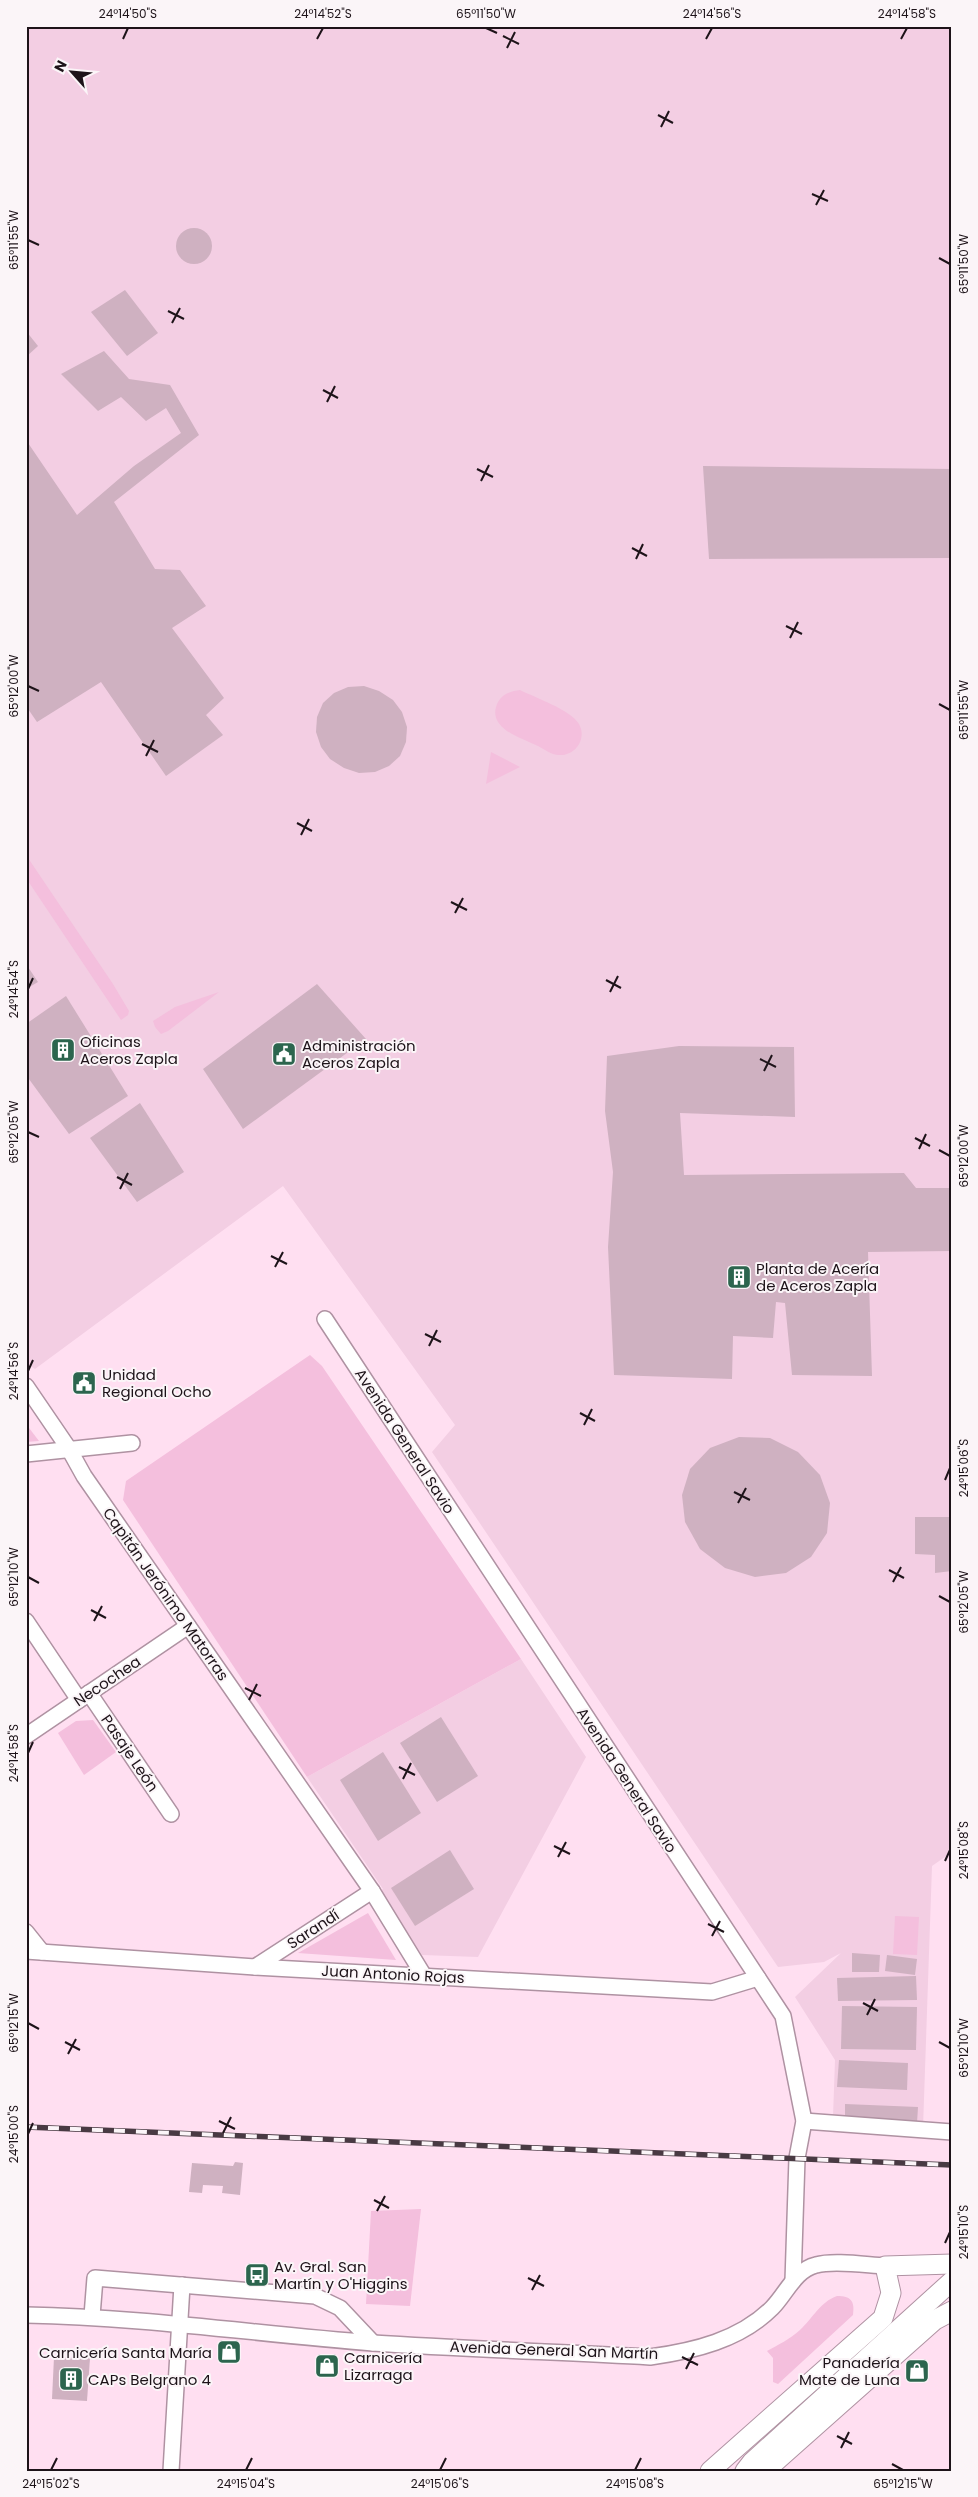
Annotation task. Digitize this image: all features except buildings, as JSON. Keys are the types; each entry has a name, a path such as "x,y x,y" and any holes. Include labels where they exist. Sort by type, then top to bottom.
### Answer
{"street":[{"name":"Avenida General Savio","path":"325,1319 783,2016 804,2121 797,2158 793,2281"},
{"name":"Capitán Jerónimo Matorras","path":"26,1386 69,1448 84,1476 372,1891 424,1976"},
{"path":"26,1454 69,1448 132,1444"},
{"name":"Pasaje León","path":"26,1621 171,1814"},
{"name":"Necochea","path":"26,1736 188,1626"},
{"name":"Sarandí","path":"255,1967 372,1891"},
{"path":"26,1932 42,1952"},
{"name":"Juan Antonio Rojas","path":"26,1950 255,1967 712,1992 758,1978"},
{"path":"804,2121 952,2132"},
{"path":"710,2471 884,2318 891,2293 885,2266 952,2264"},
{"name":"Avenida General San Martín","path":"26,2315 92,2316 372,2342 650,2357 686,2352 728,2337 750,2326 773,2307 793,2281 804,2271 816,2265 885,2266"},
{"path":"92,2316 95,2278 316,2296 340,2308 372,2342"},
{"path":"749,2468 952,2282"},
{"path":"171,2471 182,2285"},
{"path":"749,2468 944,2315"}],"shaded area":[{"path":"26,26 952,26 952,1852 932,1866 923,2128 833,2117 835,2060 795,1997 841,1953 824,1962 778,1967 432,1452 455,1425 283,1186 35,1369 26,1363"},
{"path":"520,690 561,709 575,719 579,724 582,735 575,749 565,755 554,754 514,735 500,725 496,719 495,711 498,702 507,693"},
{"path":"491,752 520,767 486,784"},
{"path":"26,855 113,984 129,1011 128,1015 121,1020 26,878"},
{"path":"219,992 168,1031 161,1034 155,1027 153,1021 175,1007"},
{"path":"310,1355 322,1366 521,1659 307,1777 123,1500 126,1481"},
{"path":"26,1424 39,1441 26,1442"},
{"path":"521,1659 586,1757 478,1957 422,1955 380,1891 383,1889 307,1777"},
{"path":"93,1720 116,1752 84,1775 58,1733 76,1721"},
{"path":"368,1913 396,1960 298,1953"},
{"path":"895,1916 919,1917 917,1955 893,1954"},
{"path":"421,2209 410,2306 366,2304 371,2211"},
{"path":"837,2296 846,2297 851,2300 853,2303 853,2315 778,2384 773,2382 773,2358 767,2351 796,2333 821,2306"}],"railway":[{"path":"26,2127 952,2165"}],"place":[{"name":"Oficinas Aceros Zapla","path":"63,1050"},
{"name":"Administración Aceros Zapla","path":"284,1054"},
{"name":"Planta de Acería de Aceros Zapla","path":"739,1277"},
{"name":"Unidad Regional Ocho","path":"84,1383"},
{"name":"Av. Gral. San Martín y O'Higgins","path":"257,2275"},
{"name":"Carnicería Santa María","path":"229,2352"},
{"name":"Carnicería Lizarraga","path":"327,2366"},
{"name":"Panadería Mate de Luna","path":"917,2371"},
{"name":"CAPs Belgrano 4","path":"71,2379"}]}
